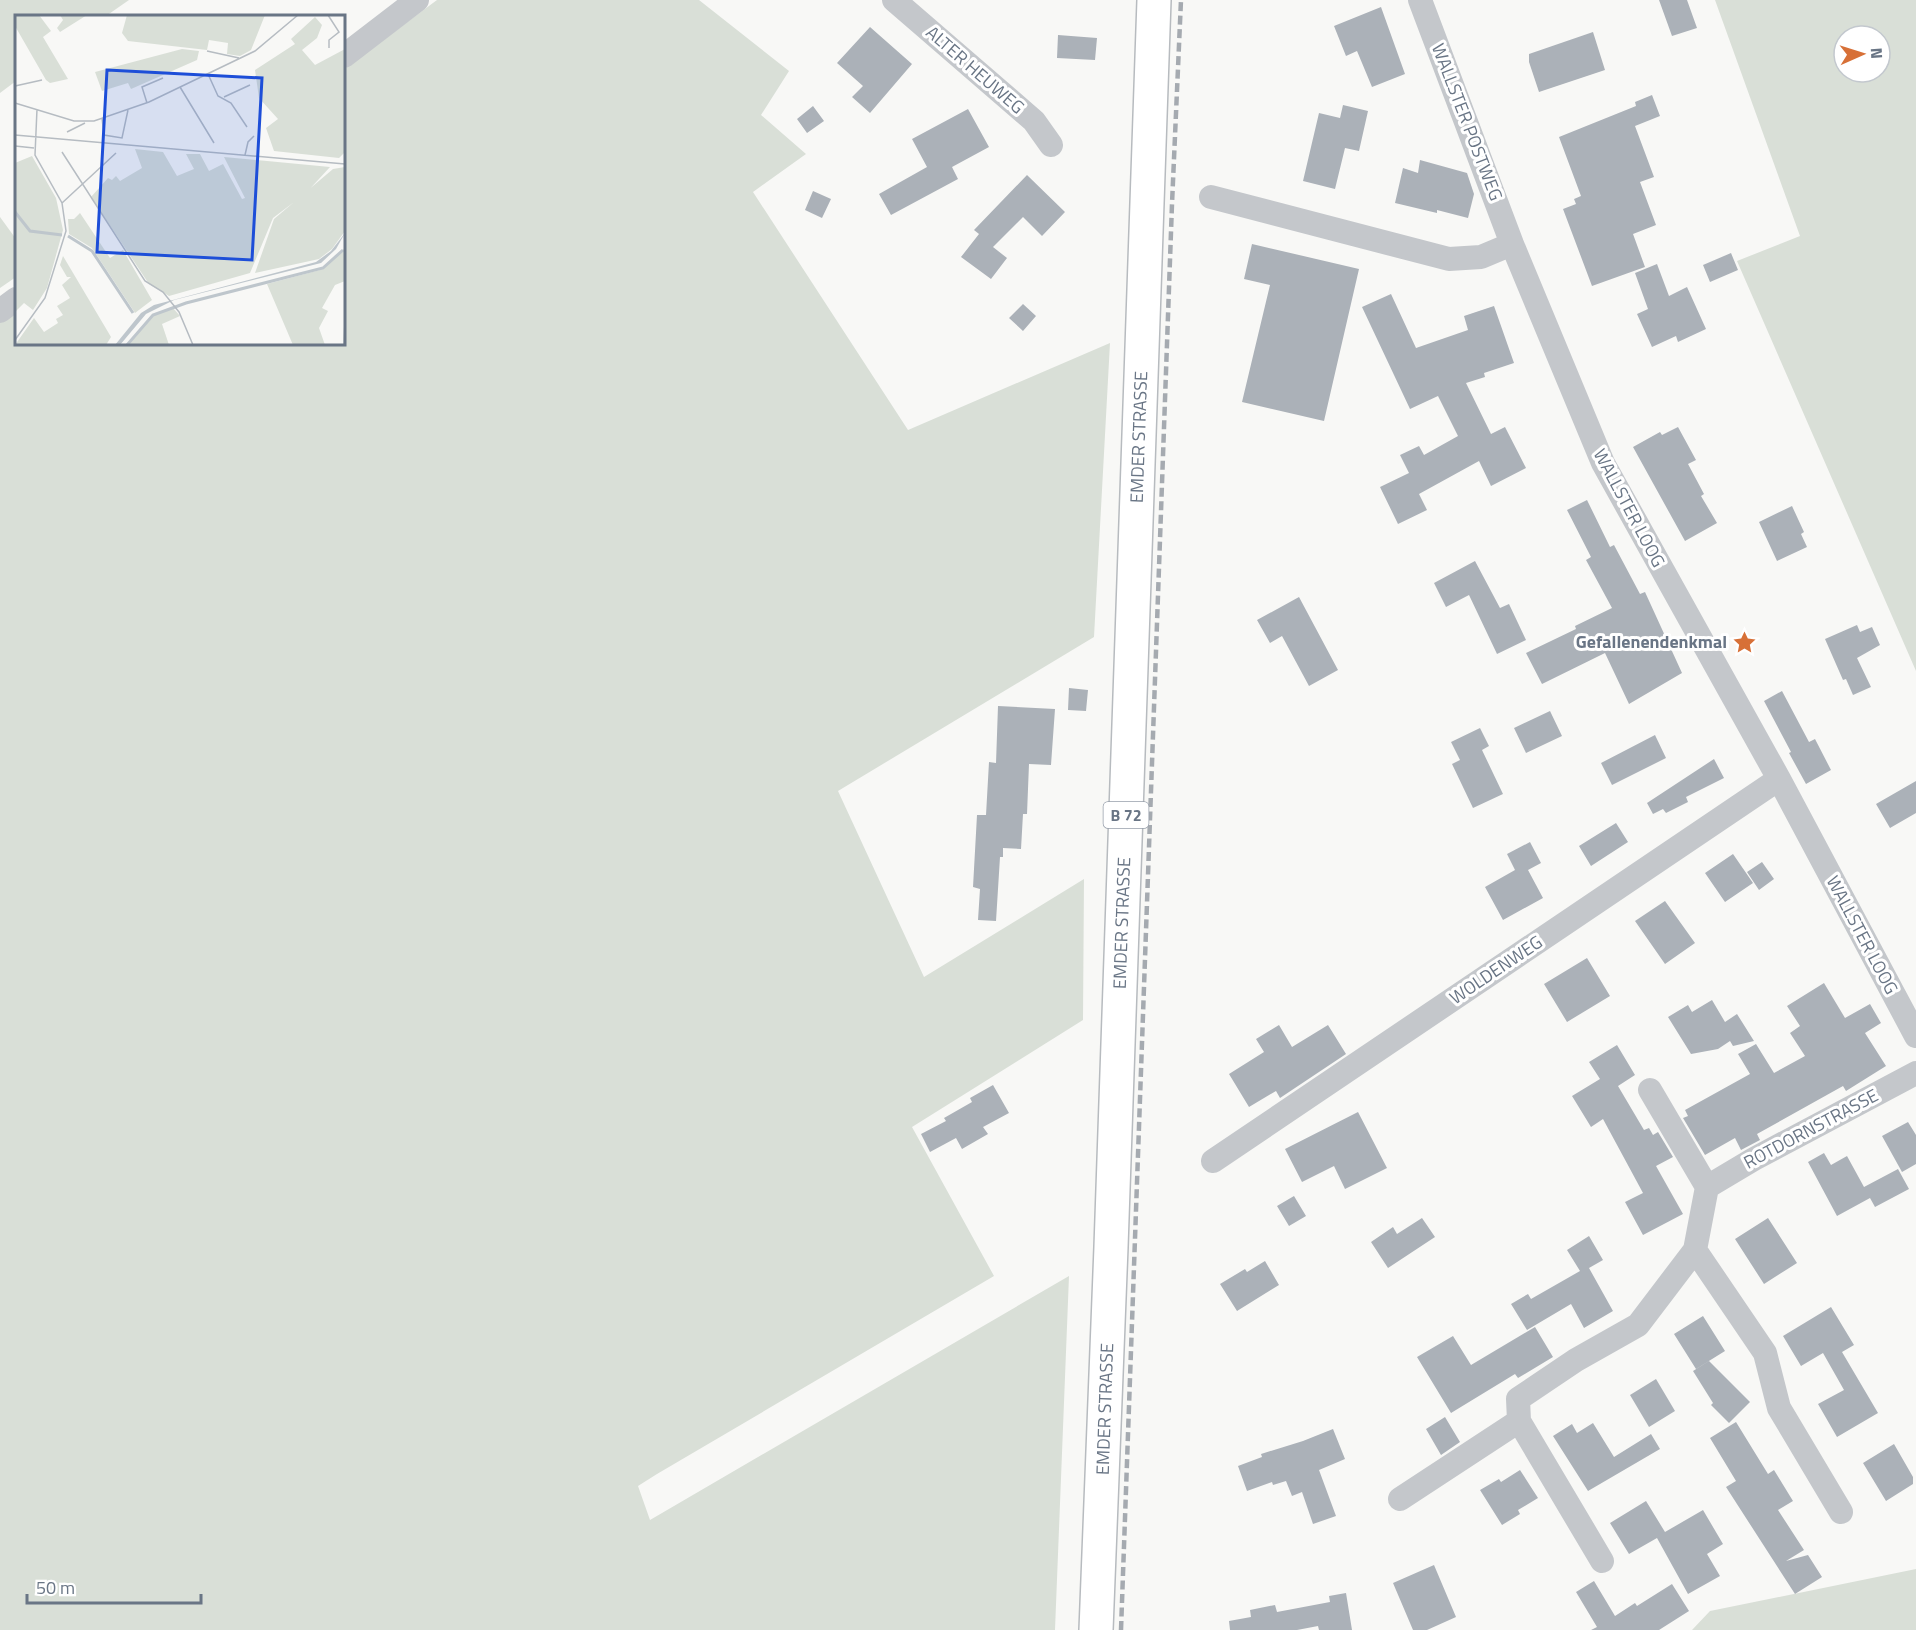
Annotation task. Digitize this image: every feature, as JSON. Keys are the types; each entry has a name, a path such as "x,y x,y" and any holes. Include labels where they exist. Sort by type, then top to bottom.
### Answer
{"main road":[{"name":"EMDER STRASSE","path":"1096,1630 1112,1237 1154,0"}],"street":[{"path":"345,55 417,0"},
{"name":"ALTER HEUWEG","path":"894,0 1034,120 1051,145"},
{"name":"WALLSTER POSTWEG","path":"1420,0 1512,244"},
{"path":"1211,197 1449,259 1481,257 1512,244"},
{"name":"WALLSTER LOOG","path":"1512,244 1603,463 1779,779 1916,1036"},
{"path":"0,311 15,300"},
{"name":"WOLDENWEG","path":"1213,1161 1779,779"},
{"name":"ROTDORNSTRASSE","path":"1707,1187 1754,1159 1916,1073"},
{"path":"1602,1560 1519,1421 1518,1399 1575,1360 1638,1325 1695,1250 1707,1187 1650,1090"},
{"path":"1695,1250 1765,1353 1779,1408 1841,1512"},
{"path":"1400,1499 1519,1421"}],"shaded area":[{"path":"0,0 129,0 107,15 15,15 15,82 0,93"},
{"path":"437,0 699,0 789,71 761,115 806,154 753,192 908,430 1110,343 1094,637 838,791 924,977 1084,879 1083,1020 912,1127 994,1276 638,1486 650,1520 1069,1276 1055,1630 0,1630 0,323 15,312 15,345 345,345 345,68"},
{"path":"1715,0 1916,0 1916,671 1737,261 1800,236"},
{"path":"0,217 15,238 15,278 0,288"},
{"path":"1916,1569 1916,1630 1692,1630 1710,1611"}],"building":[{"path":"1659,0 1687,0 1697,28 1672,36"},
{"path":"1381,7 1405,74 1372,87 1357,51 1346,56 1334,26"},
{"path":"870,27 912,64 870,113 852,97 863,86 837,63"},
{"path":"1593,32 1605,70 1539,92 1529,62 1529,54"},
{"path":"1058,35 1097,38 1095,60 1057,58"},
{"path":"1652,95 1660,116 1635,126 1654,177 1640,182 1656,225 1633,234 1645,267 1592,286 1563,209 1576,204 1574,199 1581,196 1559,137 1636,106 1635,102"},
{"path":"1343,105 1368,111 1359,151 1345,148 1335,189 1303,181 1319,113 1340,118"},
{"path":"813,106 824,121 807,133 797,119"},
{"path":"968,109 989,147 952,167 958,179 891,215 879,194 927,167 912,139"},
{"path":"1420,160 1467,173 1474,194 1468,218 1395,203 1403,168 1418,173"},
{"path":"1027,175 1065,212 1042,236 1023,217 993,247 1007,258 991,279 961,257 979,234 974,230"},
{"path":"813,191 831,199 822,218 805,210"},
{"path":"1252,244 1359,269 1324,421 1242,402 1270,285 1244,279"},
{"path":"1731,253 1738,270 1710,282 1703,265"},
{"path":"1657,264 1669,296 1687,287 1706,329 1678,342 1676,336 1652,347 1637,314 1648,309 1635,273"},
{"path":"1391,294 1416,348 1468,330 1464,316 1494,306 1514,363 1484,373 1485,377 1466,383 1491,434 1505,427 1526,468 1491,486 1479,461 1419,494 1427,510 1398,524 1380,487 1409,473 1400,455 1419,446 1424,455 1458,436 1438,396 1410,409 1362,307"},
{"path":"1023,304 1036,316 1023,331 1009,318"},
{"path":"1678,427 1696,460 1688,464 1704,494 1701,496 1717,523 1685,541 1633,447 1660,432 1662,435"},
{"path":"1587,500 1610,547 1614,545 1640,594 1645,592 1682,673 1629,704 1605,653 1542,684 1526,653 1576,629 1575,626 1612,608 1586,560 1591,557 1567,510"},
{"path":"1792,506 1804,532 1801,534 1807,547 1777,561 1759,522"},
{"path":"1475,561 1500,608 1509,604 1526,640 1497,654 1469,595 1446,607 1434,583"},
{"path":"1299,597 1338,670 1309,686 1282,636 1270,643 1257,620"},
{"path":"1857,625 1860,632 1872,627 1880,645 1857,658 1871,687 1853,695 1846,679 1843,680 1825,639"},
{"path":"1069,688 1088,690 1086,711 1068,710"},
{"path":"1782,691 1809,742 1815,739 1831,770 1806,784 1764,701"},
{"path":"998,706 1055,709 1051,765 1029,764 1027,814 1023,814 1021,849 1003,848 1003,857 1000,857 996,921 978,920 980,889 973,887 977,815 986,815 989,762 996,763"},
{"path":"1550,711 1562,736 1526,753 1514,728"},
{"path":"1480,728 1489,746 1482,750 1503,794 1473,808 1452,764 1460,760 1451,742"},
{"path":"1655,735 1666,758 1612,785 1601,763"},
{"path":"1714,759 1724,778 1686,797 1688,802 1666,813 1663,809 1653,814 1647,803"},
{"path":"1916,781 1916,813 1890,828 1876,804"},
{"path":"1616,823 1628,842 1591,866 1579,846"},
{"path":"1530,842 1541,863 1528,870 1543,898 1503,920 1485,887 1515,870 1507,854"},
{"path":"1733,854 1753,883 1725,902 1705,873"},
{"path":"1762,862 1774,879 1759,890 1747,872"},
{"path":"1665,901 1695,943 1665,964 1635,921"},
{"path":"1587,958 1610,996 1567,1022 1544,984"},
{"path":"1824,983 1845,1018 1870,1004 1881,1023 1865,1033 1886,1066 1846,1091 1843,1086 1757,1134 1760,1140 1741,1150 1735,1138 1705,1155 1683,1118 1688,1116 1685,1110 1750,1074 1738,1054 1756,1044 1774,1073 1805,1056 1790,1033 1800,1026 1787,1006"},
{"path":"1712,1000 1725,1022 1737,1014 1754,1041 1733,1046 1730,1041 1718,1049 1691,1054 1668,1017 1688,1005 1692,1012"},
{"path":"1279,1025 1292,1047 1328,1025 1346,1054 1280,1098 1276,1091 1249,1107 1229,1074 1264,1052 1256,1039"},
{"path":"1617,1045 1635,1075 1618,1086 1644,1130 1649,1128 1653,1135 1658,1132 1673,1157 1656,1166 1683,1214 1643,1235 1625,1202 1643,1193 1603,1119 1591,1127 1572,1096 1600,1079 1589,1062"},
{"path":"993,1085 1009,1113 983,1127 988,1134 962,1149 956,1138 930,1152 921,1134 946,1121 944,1118 972,1102 970,1098"},
{"path":"1358,1112 1387,1168 1345,1189 1334,1166 1302,1182 1285,1149"},
{"path":"1908,1122 1916,1135 1916,1164 1902,1172 1882,1136"},
{"path":"1824,1153 1831,1165 1847,1156 1864,1187 1898,1169 1909,1189 1875,1207 1870,1198 1837,1216 1808,1162"},
{"path":"1294,1196 1306,1216 1289,1226 1277,1206"},
{"path":"1422,1218 1435,1237 1388,1268 1371,1242 1393,1227 1397,1234"},
{"path":"1768,1218 1797,1263 1764,1284 1735,1239"},
{"path":"1589,1236 1603,1260 1589,1268 1613,1311 1584,1328 1571,1304 1527,1330 1511,1304 1528,1294 1531,1299 1580,1271 1567,1250"},
{"path":"1265,1261 1279,1285 1237,1311 1220,1284 1245,1269 1247,1272"},
{"path":"1831,1307 1854,1345 1842,1352 1878,1413 1837,1437 1818,1404 1844,1390 1823,1353 1801,1366 1783,1336"},
{"path":"1703,1316 1725,1351 1696,1369 1674,1334"},
{"path":"1535,1327 1553,1357 1518,1378 1515,1374 1451,1413 1417,1357 1453,1336 1471,1365"},
{"path":"1709,1361 1750,1402 1729,1423 1711,1405 1713,1403 1693,1371"},
{"path":"1656,1379 1675,1411 1649,1427 1630,1395"},
{"path":"1445,1417 1460,1442 1441,1455 1426,1429"},
{"path":"1736,1422 1768,1474 1774,1470 1793,1501 1778,1510 1804,1550 1786,1561 1808,1555 1822,1577 1795,1594 1726,1487 1736,1481 1710,1438"},
{"path":"1593,1423 1614,1457 1651,1434 1660,1449 1588,1491 1553,1436 1572,1424 1577,1433"},
{"path":"1333,1429 1345,1459 1319,1470 1336,1516 1313,1524 1302,1492 1292,1496 1286,1481 1273,1485 1272,1482 1247,1491 1238,1466 1262,1457 1261,1454"},
{"path":"1894,1444 1913,1477 1913,1484 1886,1501 1863,1463"},
{"path":"1520,1470 1538,1498 1518,1510 1520,1514 1502,1525 1480,1490 1499,1479 1501,1482"},
{"path":"1646,1501 1665,1532 1703,1510 1723,1544 1707,1554 1720,1576 1688,1594 1657,1538 1629,1554 1610,1523"},
{"path":"1434,1565 1456,1617 1427,1630 1413,1630 1393,1583"},
{"path":"1594,1581 1615,1616 1635,1603 1637,1606 1672,1584 1689,1611 1659,1630 1591,1630 1597,1627 1576,1592"},
{"path":"1346,1593 1352,1630 1319,1630 1318,1626 1297,1630 1230,1630 1229,1621 1251,1617 1250,1610 1275,1605 1277,1612 1330,1602 1329,1596"}],"railway":[{"path":"1121,1630 1181,0"}],"place":[{"name":"Gefallenendenkmal","path":"1745,642"}]}
